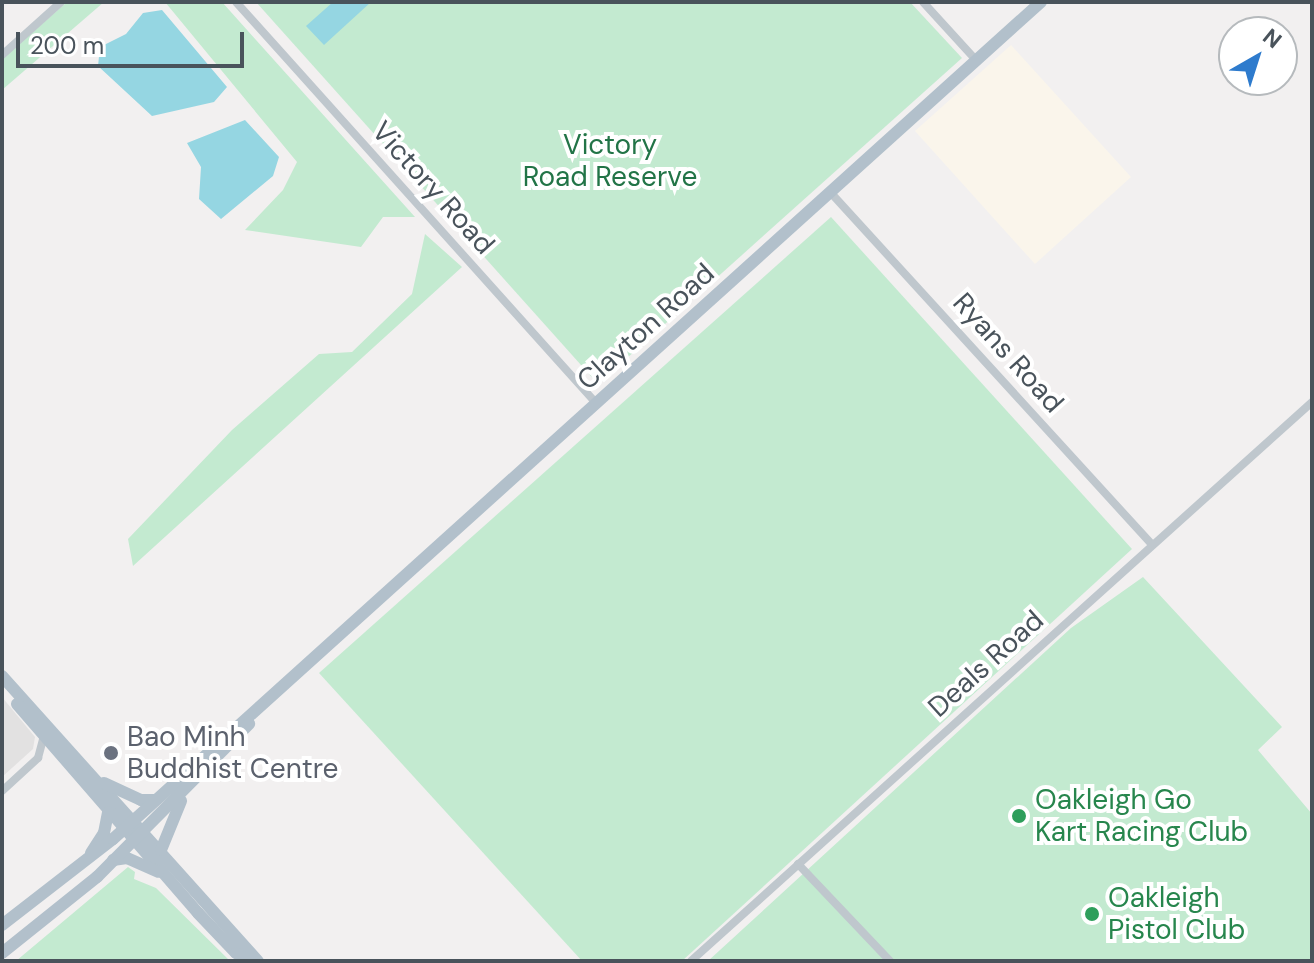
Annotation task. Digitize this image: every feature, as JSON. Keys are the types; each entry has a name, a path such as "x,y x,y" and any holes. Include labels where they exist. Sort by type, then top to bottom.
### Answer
{"main road":[{"name":"Clayton Road","path":"24,938 144,831 284,687 1041,2"},
{"path":"2,676 258,961"},
{"path":"2,686 123,830 236,953 252,961"},
{"path":"95,777 132,797 155,800"},
{"name":"Clayton Road","path":"81,867 155,800 191,780"},
{"path":"161,850 191,780"},
{"path":"2,925 81,867 104,833 108,812"},
{"path":"113,860 136,861 173,884"},
{"path":"2,953 24,938"},
{"path":"7,961 24,938"}],"street":[{"path":"2,55 61,2"},
{"name":"Victory Road","path":"236,2 597,404"},
{"path":"923,2 976,60"},
{"name":"Ryans Road","path":"831,193 1152,544"},
{"name":"Deals Road","path":"691,961 1312,402"},
{"path":"2,791 38,758 44,736"},
{"path":"38,758 62,758"},
{"path":"798,864 890,961"}],"shaded area":[{"path":"1011,45 1131,177 1035,264 915,131"},
{"path":"2,697 35,737 33,749 2,777"}],"green space":[{"path":"67,2 104,2 2,90 2,59"},
{"path":"165,2 222,2 415,217 383,217 361,247 245,230 283,190 297,162"},
{"name":"Victory Road Reserve","path":"256,2 910,2 962,58 598,384"},
{"path":"831,217 1132,549 682,961 582,961 319,673"},
{"path":"425,234 462,267 133,566 128,539 232,430 319,354 352,352 412,294"},
{"path":"1143,577 1282,727 1258,750 1312,814 1312,961 708,961 1071,628"},
{"path":"128,867 135,872 134,879 156,888 230,961 16,961"}],"water":[{"path":"333,2 371,2 324,45 306,26"},
{"path":"162,10 227,87 214,102 152,116 98,66 100,47 126,34 143,13"},
{"path":"245,120 279,157 273,176 221,219 199,199 201,167 187,143"}],"place":[{"name":"Bao Minh Buddhist Centre","path":"111,753"},
{"name":"Oakleigh Go Kart Racing Club","path":"1019,816"},
{"name":"Oakleigh Pistol Club","path":"1092,914"}]}
